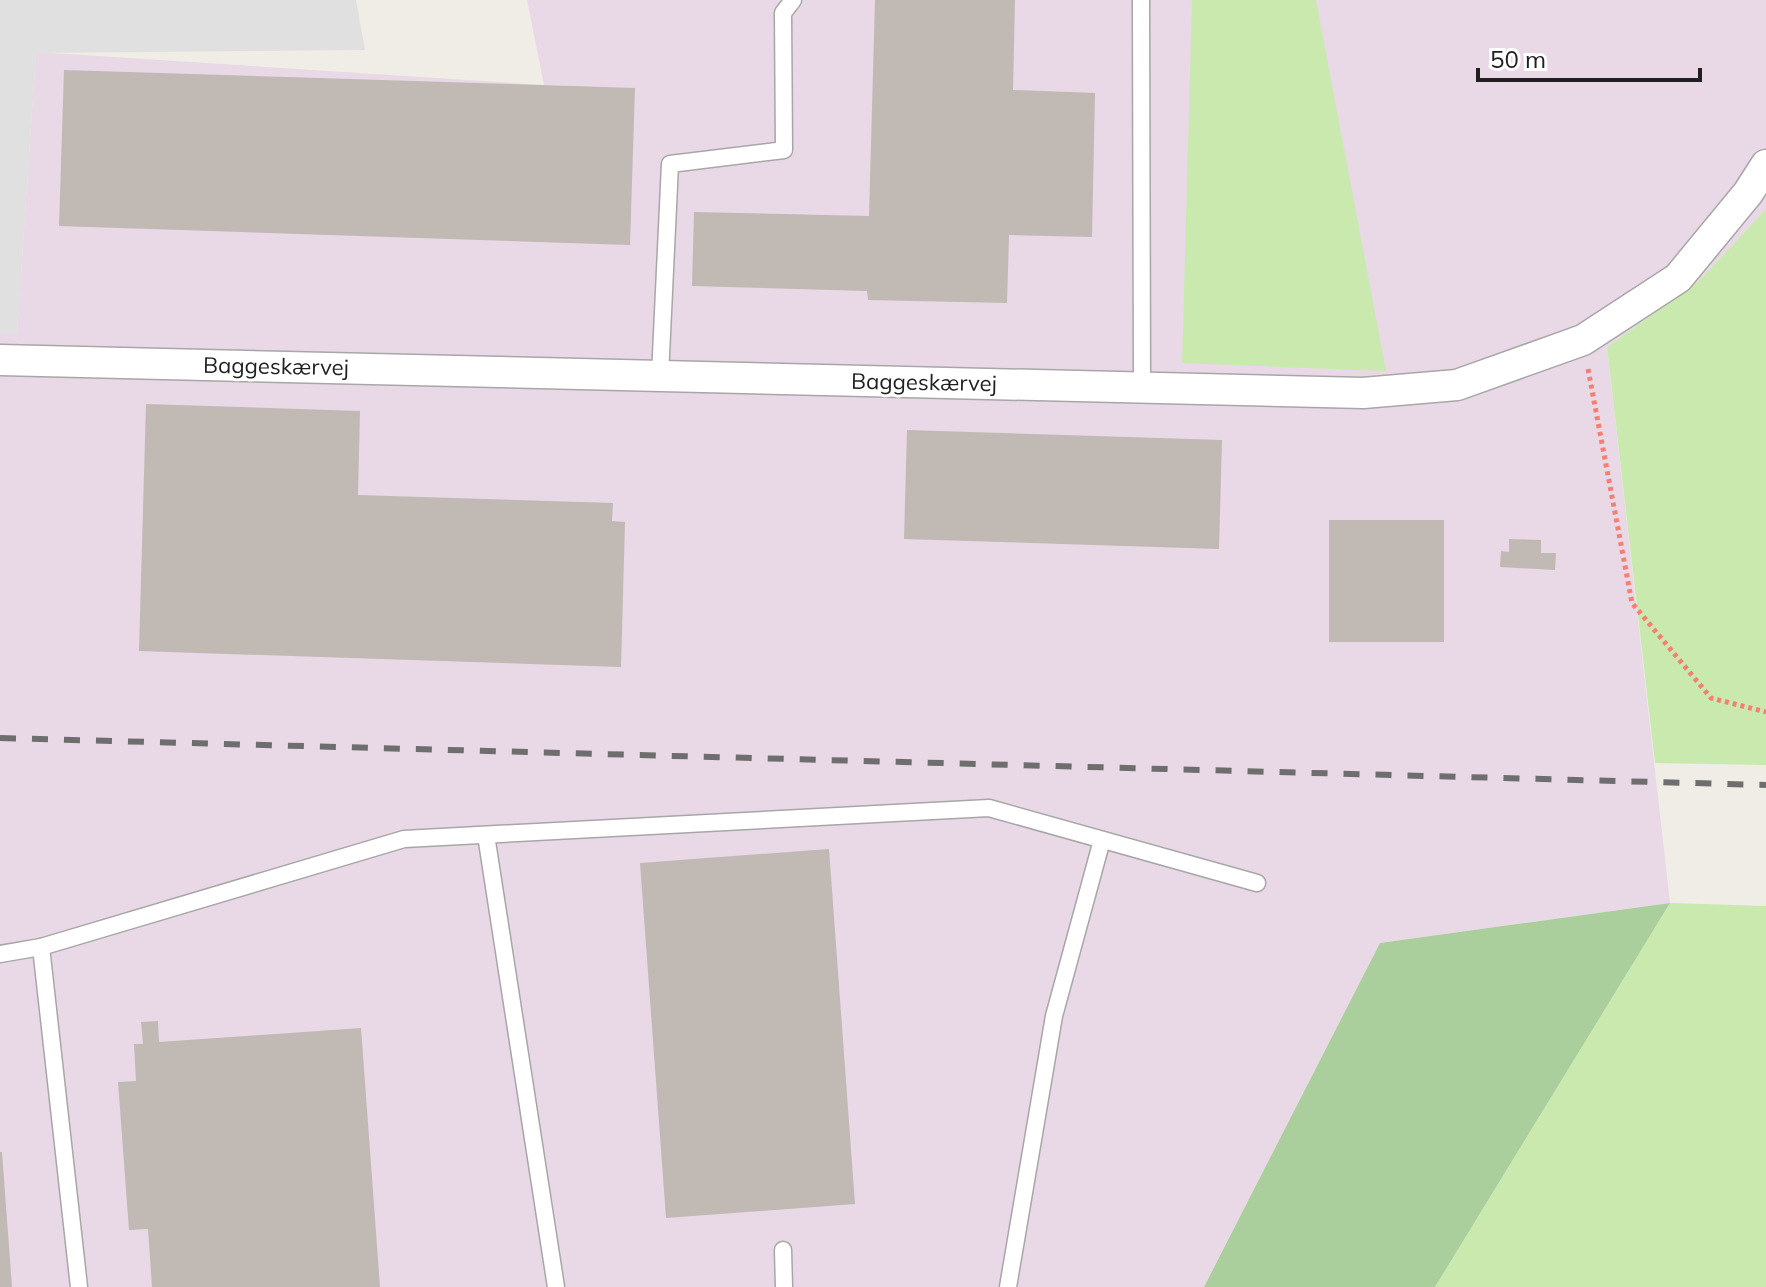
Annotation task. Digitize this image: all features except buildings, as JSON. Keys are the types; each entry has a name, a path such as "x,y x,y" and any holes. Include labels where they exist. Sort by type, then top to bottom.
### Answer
{"street":[{"name":"Baggeskærvej","path":"0,360 1363,393 1457,385 1583,340 1678,278 1748,193 1766,165"}],"lane":[{"path":"660,376 670,164 784,150 783,13 793,0"},
{"path":"1141,0 1142,387"},
{"path":"0,954 41,947 404,839 989,808 1257,883"},
{"path":"486,835 556,1287"},
{"path":"1008,1287 1054,1016 1102,840"},
{"path":"41,947 79,1287"},
{"path":"783,1250 784,1287"}],"path":[{"path":"1583,340 1632,603 1711,698 1766,712"}],"shaded area":[{"path":"0,0 356,0 365,50 36,53 17,334 0,333"},
{"path":"527,0 1766,0 1766,209 1698,282 1607,347 1670,903 1380,943 1204,1287 0,1287 0,333 17,333 36,52 544,85"}],"green space":[{"path":"1192,0 1316,0 1386,371 1182,363"},
{"path":"1766,209 1766,765 1655,763 1607,347 1698,282"},
{"path":"1670,903 1766,906 1766,1287 1435,1287"},
{"path":"1670,903 1435,1287 1204,1287 1380,943"}],"railway":[{"path":"0,738 1766,785"}]}
